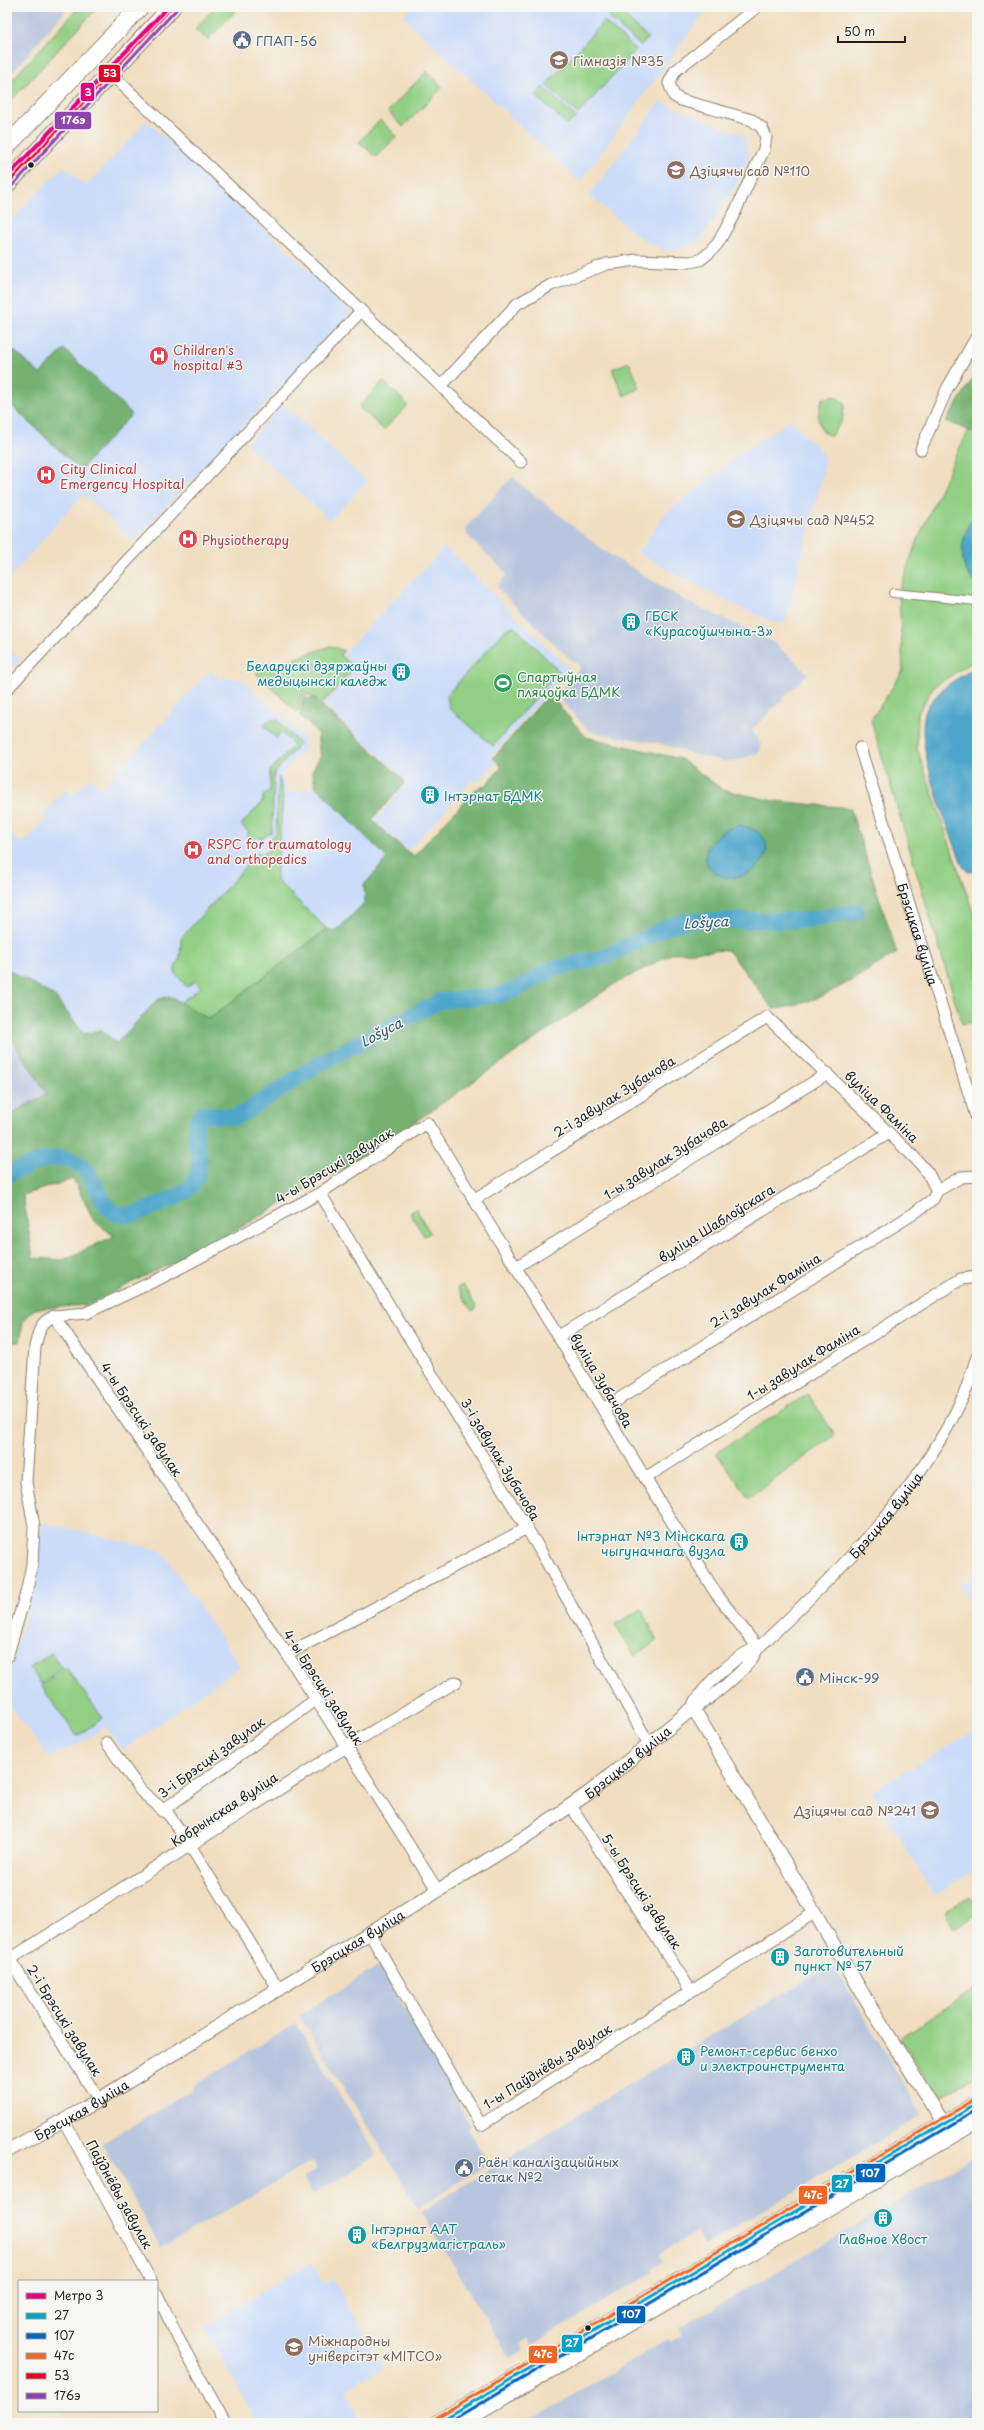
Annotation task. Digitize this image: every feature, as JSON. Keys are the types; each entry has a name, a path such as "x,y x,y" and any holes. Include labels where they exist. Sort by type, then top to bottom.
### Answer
{"main road":[{"path":"7,146 140,7"},
{"path":"7,184 172,7"},
{"path":"53,99 52,105 57,113 64,115 73,113"},
{"path":"948,2131 977,2104"},
{"path":"437,2423 456,2420 532,2373 820,2204 948,2131 977,2121"}],"street":[{"path":"441,386 518,304 551,285 607,264 637,260 690,262 700,260 718,243 760,162 766,137 762,128 752,120 681,100 674,96 669,83 675,70 756,7"},
{"path":"110,74 521,462"},
{"path":"7,689 361,310"},
{"path":"921,449 947,389 977,336"},
{"path":"893,592 977,601"},
{"name":"Брэсцкая вуліца","path":"860,748 977,1119"},
{"name":"вуліца Фаміна","path":"767,1017 828,1073 914,1156 928,1173 937,1191"},
{"name":"2-і завулак Зубачова","path":"474,1199 767,1017"},
{"name":"1-ы завулак Зубачова","path":"516,1267 828,1073"},
{"name":"вуліца Зубачова","path":"427,1123 715,1592 758,1648"},
{"name":"4-ы Брэсцкі завулак","path":"427,1123 320,1193 163,1277 86,1313 54,1316 287,1654 314,1700 346,1747 438,1891"},
{"name":"вуліца Шаблоўскага","path":"559,1336 889,1133"},
{"path":"937,1191 961,1177 977,1176"},
{"name":"2-і завулак Фаміна","path":"603,1408 913,1214 933,1199 937,1191"},
{"name":"3-і завулак Зубачова","path":"320,1193 527,1528 649,1744"},
{"name":"1-ы завулак Фаміна","path":"645,1478 961,1279 977,1277"},
{"path":"7,1658 26,1593 32,1565 34,1526 26,1482 35,1347 40,1325 44,1320 54,1316"},
{"name":"Брэсцкая вуліца","path":"7,2151 64,2121 279,1990 370,1934 570,1806 693,1708 700,1694 742,1654 758,1648 774,1636 843,1563 900,1497 928,1458 954,1415 964,1395 977,1357"},
{"path":"287,1654 527,1528"},
{"name":"Кобрынская вуліца","path":"8,1958 191,1847 346,1747 456,1682"},
{"name":"3-і Брэсцкі завулак","path":"279,1990 191,1847 169,1815 162,1811 314,1700"},
{"path":"693,1708 814,1913 948,2131"},
{"path":"108,1743 141,1791 162,1811"},
{"name":"5-ы Брэсцкі завулак","path":"570,1806 691,1991"},
{"name":"1-ы Паўднёвы завулак","path":"370,1934 480,2125 814,1913"},
{"name":"2-і Брэсцкі завулак","path":"8,1958 99,2100"},
{"name":"Паўднёвы завулак","path":"64,2121 150,2280"},
{"path":"158,2296 178,2338 225,2423"}],"shaded area":[{"path":"7,7 69,7 7,78"},
{"name":"Гімназія №35","path":"411,7 708,7 580,182 403,16"},
{"name":"Дзіцячы сад №110","path":"660,102 744,136 749,157 738,182 698,243 665,251 636,235 589,195"},
{"name":"Children's hospital #3","path":"147,121 349,307 351,313 134,541 83,494 7,581 7,225 64,166 86,186"},
{"path":"283,404 367,482 330,520 246,444"},
{"name":"Дзіцячы сад №452","path":"790,420 823,453 825,465 785,623 774,622 736,606 638,553 665,514 741,453"},
{"path":"512,477 604,551 684,600 773,642 808,673 752,730 760,742 761,750 758,753 735,761 723,761 696,755 662,744 590,732 556,695 580,669 578,663 569,658 501,592 497,587 507,574 468,536 465,528"},
{"path":"445,547 569,668 490,758 496,763 480,780 471,781 410,849 405,849 375,820 405,785 404,778 324,705 356,668 343,654"},
{"path":"7,647 21,659 7,674"},
{"name":"RSPC for traumatology and orthopedics","path":"209,672 213,672 222,681 225,678 241,679 303,737 306,747 281,775 290,793 316,787 387,858 364,885 365,902 336,931 327,929 209,1019 169,996 157,1000 117,1043 100,1030 84,1034 55,997 7,969 7,931 9,929 7,927 7,841 12,835 20,842 29,839 48,818 43,814 65,789 73,796 90,778 101,789"},
{"path":"7,1032 47,1094 7,1116"},
{"path":"42,1522 162,1551 240,1666 123,1750 105,1727 77,1745 49,1757 7,1702 7,1677 32,1594"},
{"path":"977,1575 977,1616 960,1585"},
{"name":"Дзіцячы сад №241","path":"977,1729 977,1869 934,1895 872,1791"},
{"path":"833,1964 922,2115 704,2246 697,2232 661,2253 659,2256 663,2262 652,2269 653,2272 532,2345 528,2338 520,2343 524,2350 510,2358 421,2212 620,2089"},
{"path":"380,1965 471,2126 467,2129 489,2163 418,2208 299,2015"},
{"path":"296,2023 377,2155 313,2195 303,2178 317,2169 312,2161 161,2248 102,2143 194,2089 193,2086"},
{"path":"977,2155 977,2423 526,2423 668,2340 671,2343 683,2336 679,2329"},
{"name":"Міжнародны універсітэт «МІТСО»","path":"311,2262 325,2284 333,2279 384,2368 345,2389 363,2423 257,2423 204,2327"}],"green space":[{"path":"79,7 98,7 7,105 7,85"},
{"path":"215,7 239,7 208,40 195,29"},
{"path":"616,8 648,38 641,46 608,17"},
{"path":"604,21 636,50 578,114 546,85"},
{"path":"427,71 443,87 403,127 388,111"},
{"path":"543,87 576,117 568,125 536,96"},
{"path":"380,120 397,136 376,157 359,142"},
{"path":"7,344 40,374 64,349 132,414 80,470 7,401"},
{"path":"629,362 640,388 624,396 612,369"},
{"path":"977,372 977,434 946,421"},
{"path":"383,381 408,405 384,430 359,407"},
{"path":"834,396 845,403 842,421 831,436 822,431 818,417 822,399"},
{"path":"977,414 977,659 933,687 918,713 917,748 977,924 977,1021 962,1024 871,720 903,671 899,591 915,546 955,457"},
{"name":"Спартыўная пляцоўка БДМК","path":"514,626 559,671 493,746 449,708 447,695 506,629"},
{"path":"331,646 344,651 340,655 354,668 323,703 309,695 301,696 298,713 256,673 266,663 275,665"},
{"path":"549,694 586,737 681,759 723,790 774,801 850,808 897,953 853,980 822,996 790,1007 773,1009 728,950 673,953 613,985 373,1151 184,1260 159,1269 87,1305 34,1309 23,1322 20,1342 7,1343 7,1116 47,1094 7,1032 7,969 55,997 84,1034 100,1030 117,1043 157,1000 169,996 209,1019 327,929 336,931 365,902 364,885 387,858 316,787 312,771 321,755 319,751 317,732 300,716 303,698 315,699 403,779 403,785 372,820 405,850 414,856 476,789 485,786 502,767 493,758","holes":["73,1179 94,1221 114,1236 63,1260 33,1258 23,1195"]},
{"path":"268,720 278,720 299,744 274,774 272,832 262,838 257,837 253,841 246,835 249,832 241,825 263,801 263,796 270,791 270,771 294,745 282,733 277,738 263,725"},
{"path":"279,777 283,798 276,880 327,929 209,1019 180,1003 201,987 195,981 187,987 175,973 175,968 180,958 181,938 258,853 264,854 269,850 268,842 276,833"},
{"path":"416,1209 430,1233 424,1236 410,1213"},
{"path":"463,1285 477,1308 472,1311 457,1288"},
{"path":"808,1394 835,1435 749,1498 716,1453"},
{"path":"642,1609 657,1641 635,1656 615,1624"},
{"path":"51,1653 62,1668 41,1684 30,1668"},
{"path":"66,1668 103,1718 77,1736 41,1686"},
{"path":"970,1897 977,1908 977,1914 954,1928 945,1912"},
{"path":"977,1987 977,2075 938,2098 900,2038"}],"water":[{"path":"977,513 977,584 970,577 965,568 962,549 967,530"},
{"path":"977,665 977,871 968,872 963,867 941,808 927,759 923,736 924,717 930,703 949,684"},
{"path":"741,825 758,833 766,843 766,854 760,864 751,872 738,877 725,877 713,871 707,864 707,849 718,835 725,830"}],"waterway":[{"name":"Lošyca","path":"7,1175 37,1162 49,1159 55,1158 72,1160 83,1168 92,1179 105,1203 113,1212 124,1215 140,1212 178,1196 189,1188 196,1179 199,1169 196,1129 197,1121 201,1114 234,1117 244,1113 317,1065 440,1001 500,995 515,990 553,969 605,957 669,926 687,921 806,920 857,912"}],"metro line":[{"name":"3","path":"7,177 168,7"}],"transit line":[{"name":"53","path":"7,184 172,7"},
{"name":"176э","path":"11,187 176,10"},
{"name":"47с","path":"434,2419 974,2100"},
{"name":"27","path":"437,2423 977,2104"},
{"name":"107","path":"447,2423 977,2110"}],"place":[{"name":"ГПАП-56","path":"242,40"},
{"name":"Гімназія №35","path":"559,60"},
{"name":"Дзіцячы сад №110","path":"676,170"},
{"name":"Children's hospital #3","path":"159,356"},
{"name":"City Clinical Emergency Hospital","path":"46,475"},
{"name":"Дзіцячы сад №452","path":"736,519"},
{"name":"Physiotherapy","path":"188,539"},
{"name":"ГБСК «Курасоўшчына-3»","path":"631,622"},
{"name":"Беларускі дзяржаўны медыцынскі каледж","path":"401,672"},
{"name":"Спартыўная пляцоўка БДМК","path":"503,683"},
{"name":"Інтэрнат БДМК","path":"430,795"},
{"name":"RSPC for traumatology and orthopedics","path":"193,850"},
{"name":"Інтэрнат №3 Мінскага чыгуначнага вузла","path":"739,1542"},
{"name":"Мінск-99","path":"805,1677"},
{"name":"Дзіцячы сад №241","path":"930,1810"},
{"name":"Заготовительный пункт № 57","path":"780,1957"},
{"name":"Ремонт-сервис бенхо и электроинструмента","path":"686,2057"},
{"name":"Раён каналізацыйных сетак №2","path":"464,2168"},
{"name":"Главное Хвост","path":"883,2218"},
{"name":"Інтэрнат ААТ «Белгрузмагістраль»","path":"357,2235"},
{"name":"Міжнародны універсітэт «МІТСО»","path":"294,2347"}]}
